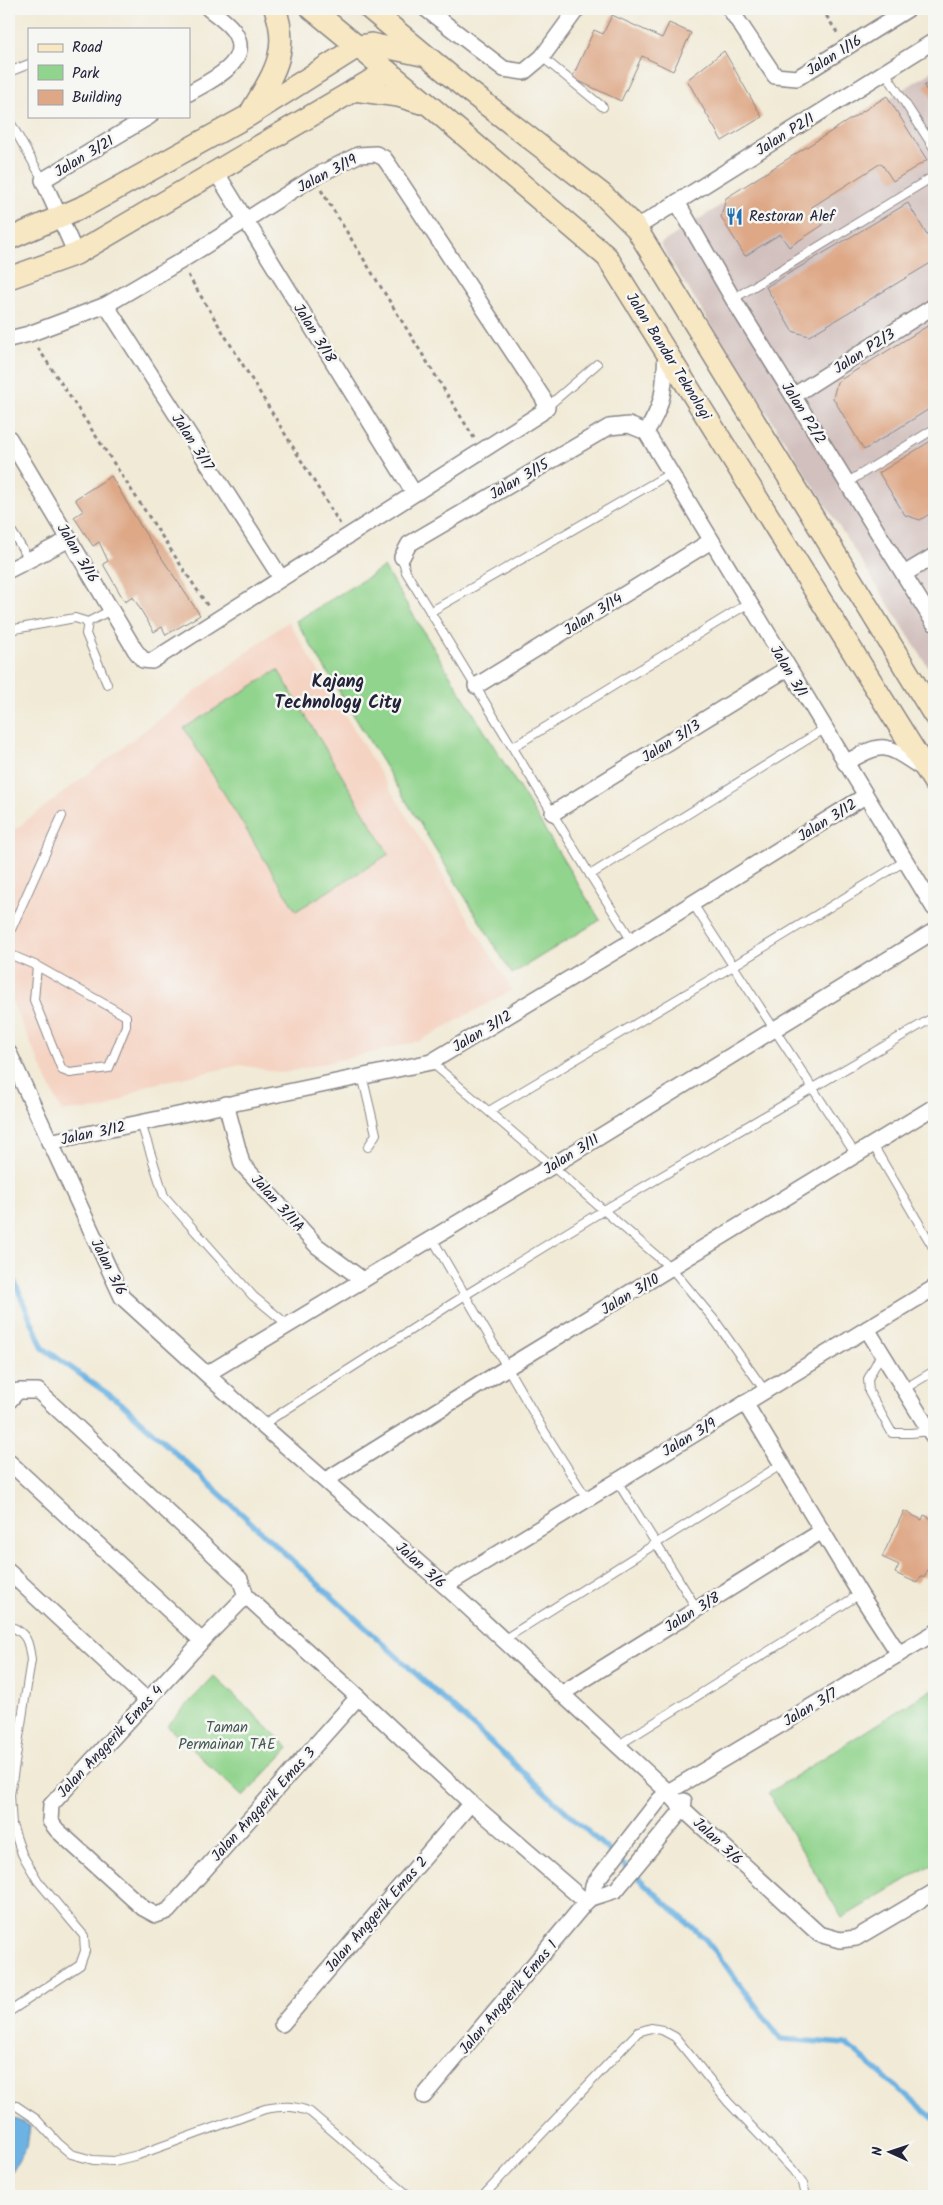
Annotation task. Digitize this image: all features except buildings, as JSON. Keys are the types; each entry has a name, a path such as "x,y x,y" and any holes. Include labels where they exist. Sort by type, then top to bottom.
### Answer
{"street":[{"path":"190,92 222,73 236,61 239,51 238,38 232,28 209,9"},
{"path":"248,116 276,69 280,52 281,25 275,9"},
{"name":"Jalan Bandar Teknologi","path":"312,9 359,46 607,257 931,776"},
{"path":"9,278 76,254 387,71 386,58 377,24 369,9"},
{"path":"369,9 424,55 602,194 636,228 934,715"},
{"path":"426,9 504,69 524,72 542,57 577,9"},
{"name":"Jalan 1/16","path":"730,9 775,76 797,78 908,9"},
{"name":"Jalan P2/1","path":"636,228 934,41"},
{"path":"9,239 89,204 248,116 359,46 371,44 424,55"},
{"path":"354,90 398,96 430,106"},
{"name":"Jalan 3/21","path":"43,180 147,118"},
{"name":"Jalan 3/19","path":"9,339 29,334 106,305 181,261 314,177 358,155 376,154 384,158 543,398 547,407"},
{"name":"Jalan 3/18","path":"216,172 414,494"},
{"path":"43,180 76,254"},
{"name":"Jalan P2/2","path":"677,202 733,299 934,623"},
{"name":"Jalan 3/17","path":"106,305 281,578"},
{"name":"Jalan P2/3","path":"793,396 934,306"},
{"path":"646,432 658,414 664,389 666,352"},
{"path":"216,619 482,451 541,413 547,407"},
{"name":"Jalan 3/15","path":"402,557 409,544 609,427 629,425 646,432"},
{"name":"Jalan 3/1","path":"646,432 934,908"},
{"name":"Jalan 3/16","path":"9,438 135,650 143,660 152,661 216,619"},
{"path":"9,570 70,539"},
{"name":"Jalan 3/14","path":"476,686 711,541"},
{"path":"904,574 934,556"},
{"name":"Jalan 3/13","path":"554,813 788,668"},
{"path":"845,763 871,748 885,747 898,752 931,776"},
{"name":"Jalan 3/12","path":"49,1142 431,1062 693,904 865,796"},
{"name":"Jalan 3/11","path":"207,1374 552,1166 934,931"},
{"name":"Jalan 3/6","path":"9,1053 122,1298 262,1425 445,1586 819,1934 840,1940 856,1938 934,1892"},
{"name":"Jalan 3/11A","path":"226,1104 242,1164 317,1246 363,1280"},
{"name":"Jalan 3/10","path":"326,1480 934,1107"},
{"name":"Jalan 3/9","path":"445,1586 934,1288"},
{"path":"867,1329 932,1434"},
{"path":"9,1401 18,1391 38,1391 240,1580 246,1596 358,1697 471,1803 588,1900 616,1890 668,1828 683,1809 686,1782"},
{"path":"745,1403 898,1654"},
{"path":"9,1462 202,1641"},
{"name":"Jalan 3/8","path":"561,1694 822,1531"},
{"path":"9,1572 148,1701"},
{"name":"Jalan Anggerik Emas 4","path":"168,1911 156,1915 143,1908 56,1830 50,1821 51,1804 246,1596"},
{"name":"Jalan 3/7","path":"668,1792 934,1633"},
{"name":"Jalan Anggerik Emas 3","path":"168,1911 358,1697"},
{"name":"Jalan Anggerik Emas 1","path":"424,2096 588,1900 593,1885 598,1878 668,1792"},
{"name":"Jalan Anggerik Emas 2","path":"282,2024 471,1803"}],"lane":[{"path":"542,57 603,107"},
{"path":"9,72 28,64"},
{"path":"885,72 934,148"},
{"path":"9,120 43,180"},
{"path":"733,299 934,176"},
{"path":"547,407 597,364"},
{"path":"848,482 934,429"},
{"path":"430,612 671,473"},
{"path":"9,527 30,561"},
{"path":"402,557 406,572 632,941"},
{"path":"513,747 748,603"},
{"path":"9,630 75,618 88,622 111,610"},
{"path":"88,622 86,634 107,684"},
{"path":"590,875 824,729"},
{"path":"9,934 62,816"},
{"path":"489,1110 733,966 905,861"},
{"path":"693,904 856,1155"},
{"path":"9,954 37,966 126,1016 126,1026 109,1068 70,1073 62,1070 34,1000 37,966"},
{"path":"262,1425 467,1294 604,1210 934,1017"},
{"path":"431,1062 672,1269 716,1322 765,1391"},
{"path":"362,1075 376,1134 368,1147"},
{"path":"141,1123 164,1196 253,1296 288,1325"},
{"path":"873,1145 934,1249"},
{"path":"432,1238 467,1294 544,1431 587,1499"},
{"path":"882,1352 868,1379 869,1392 892,1433 932,1434"},
{"path":"904,1389 934,1371"},
{"path":"503,1640 782,1464"},
{"path":"617,1481 697,1609"},
{"path":"617,1746 860,1594"},
{"path":"9,1626 19,1630 29,1642 31,1660 10,1795 12,1824 22,1854 38,1881 84,1936 85,1951 80,1965 9,2012"},
{"path":"483,2196 638,2032 651,2028 662,2030 674,2037 728,2102 792,2169 803,2183 806,2196"},
{"path":"9,2101 36,2119 71,2154 93,2160 114,2161 138,2155 265,2108 285,2105 298,2107 310,2112 409,2196"}],"path":[{"path":"822,9 846,47"},
{"path":"314,177 482,451"},
{"path":"181,261 188,278 349,536"},
{"path":"29,334 216,619"}],"shaded area":[{"path":"934,70 934,676 660,244"},
{"path":"288,621 512,990 420,1041 283,1073 240,1065 146,1086 105,1109 61,1111 9,995 9,834"}],"green space":[{"path":"384,567 600,920 512,974 296,621"},
{"path":"278,670 389,854 296,911 184,728"},
{"name":"Taman Permainan TAE","path":"214,1676 289,1748 243,1797 167,1726"},
{"path":"934,1688 934,1863 842,1918 768,1793"}],"water":[{"path":"9,2116 30,2126 27,2147 9,2176"}],"waterway":[{"path":"9,1269 43,1348 121,1403 706,1940 781,2039 846,2044 934,2119"}],"place":[{"name":"Restoran Alef","path":"735,216"}],"district":[{"name":"Kajang Technology City","path":"338,691"}]}
